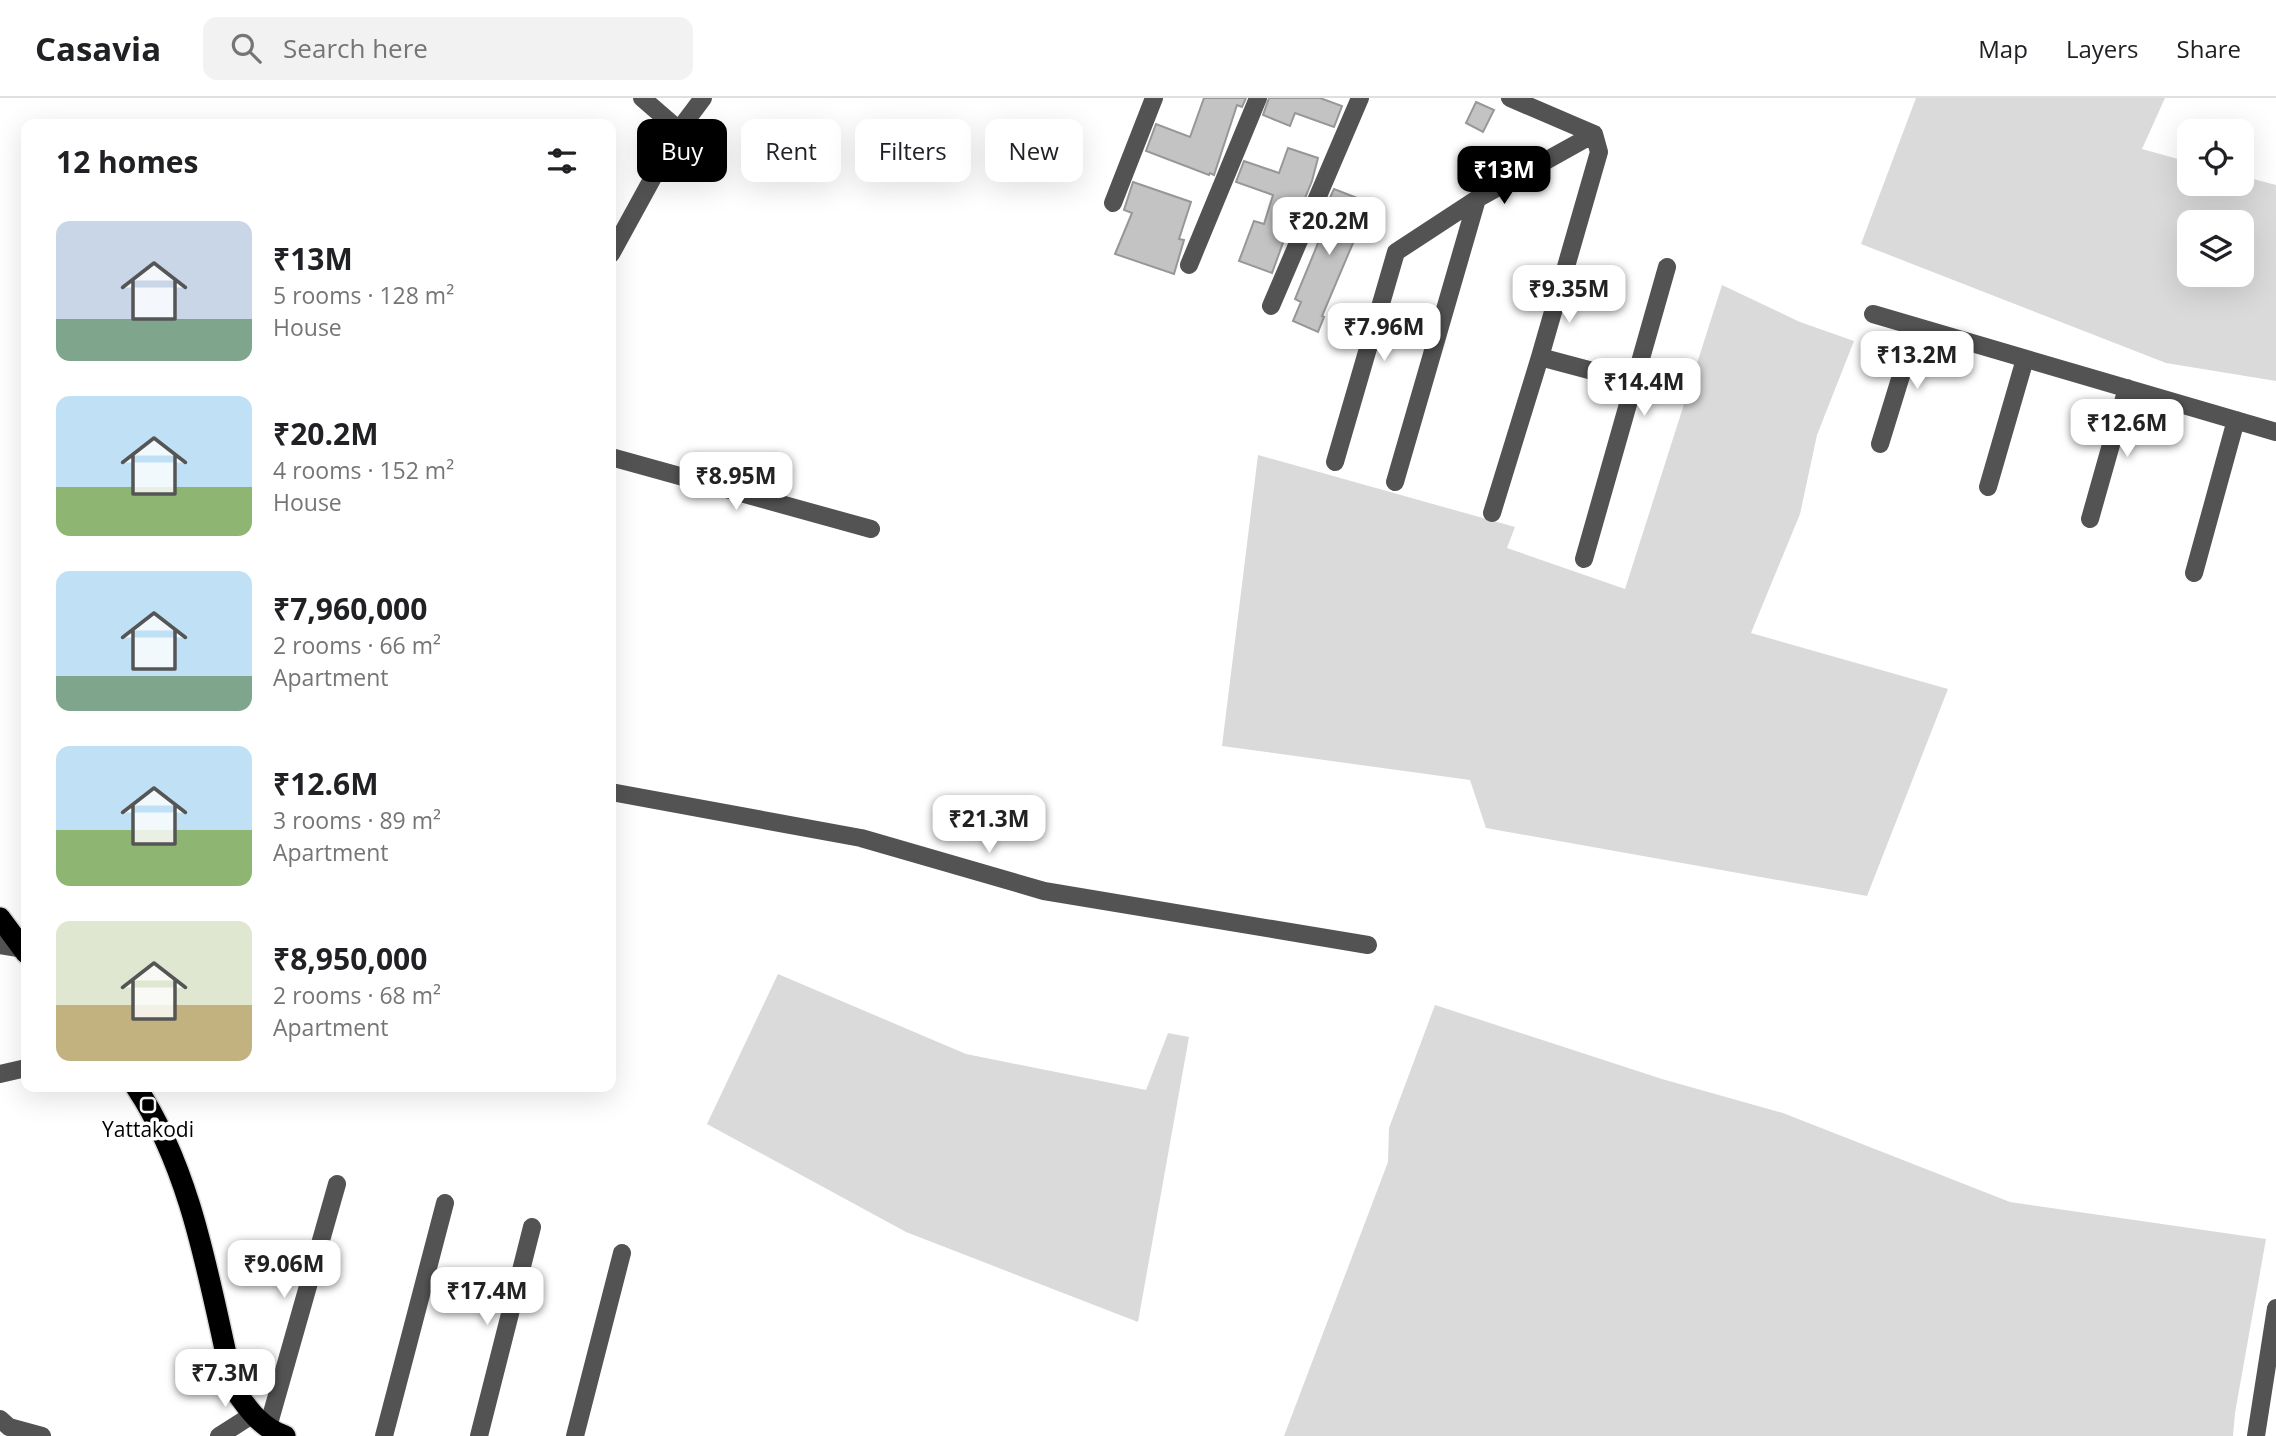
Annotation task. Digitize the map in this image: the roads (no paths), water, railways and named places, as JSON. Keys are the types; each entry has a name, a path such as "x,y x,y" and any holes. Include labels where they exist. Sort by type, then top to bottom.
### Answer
{"highway":[{"path":"0,918 21,947"},
{"path":"139,1092 171,1151 190,1205 234,1389 268,1426"}],"street":[{"path":"642,98 666,119"},
{"path":"687,119 703,98"},
{"path":"1113,204 1154,98"},
{"path":"1189,265 1258,98"},
{"path":"1271,306 1360,98"},
{"path":"1510,98 1594,134"},
{"path":"1335,462 1396,253 1477,199 1594,134"},
{"path":"1492,513 1599,152 1594,134"},
{"path":"616,245 650,182"},
{"path":"1395,482 1477,199"},
{"path":"1584,559 1667,267"},
{"path":"1873,314 2276,432"},
{"path":"1880,444 1916,327"},
{"path":"1540,358 1634,382"},
{"path":"1988,487 2025,359"},
{"path":"2090,519 2127,388"},
{"path":"2194,573 2236,420"},
{"path":"616,458 871,529"},
{"path":"616,793 861,838 1044,891 1368,945"},
{"path":"0,945 21,950"},
{"path":"0,1074 21,1069"},
{"path":"219,1436 268,1426 337,1184"},
{"path":"384,1436 445,1203"},
{"path":"480,1436 532,1227"},
{"path":"575,1436 622,1253"},
{"path":"2256,1436 2276,1308"},
{"path":"0,1419 9,1427 42,1436"}],"place":[{"name":"Yattakodi","path":"148,1105"}]}
